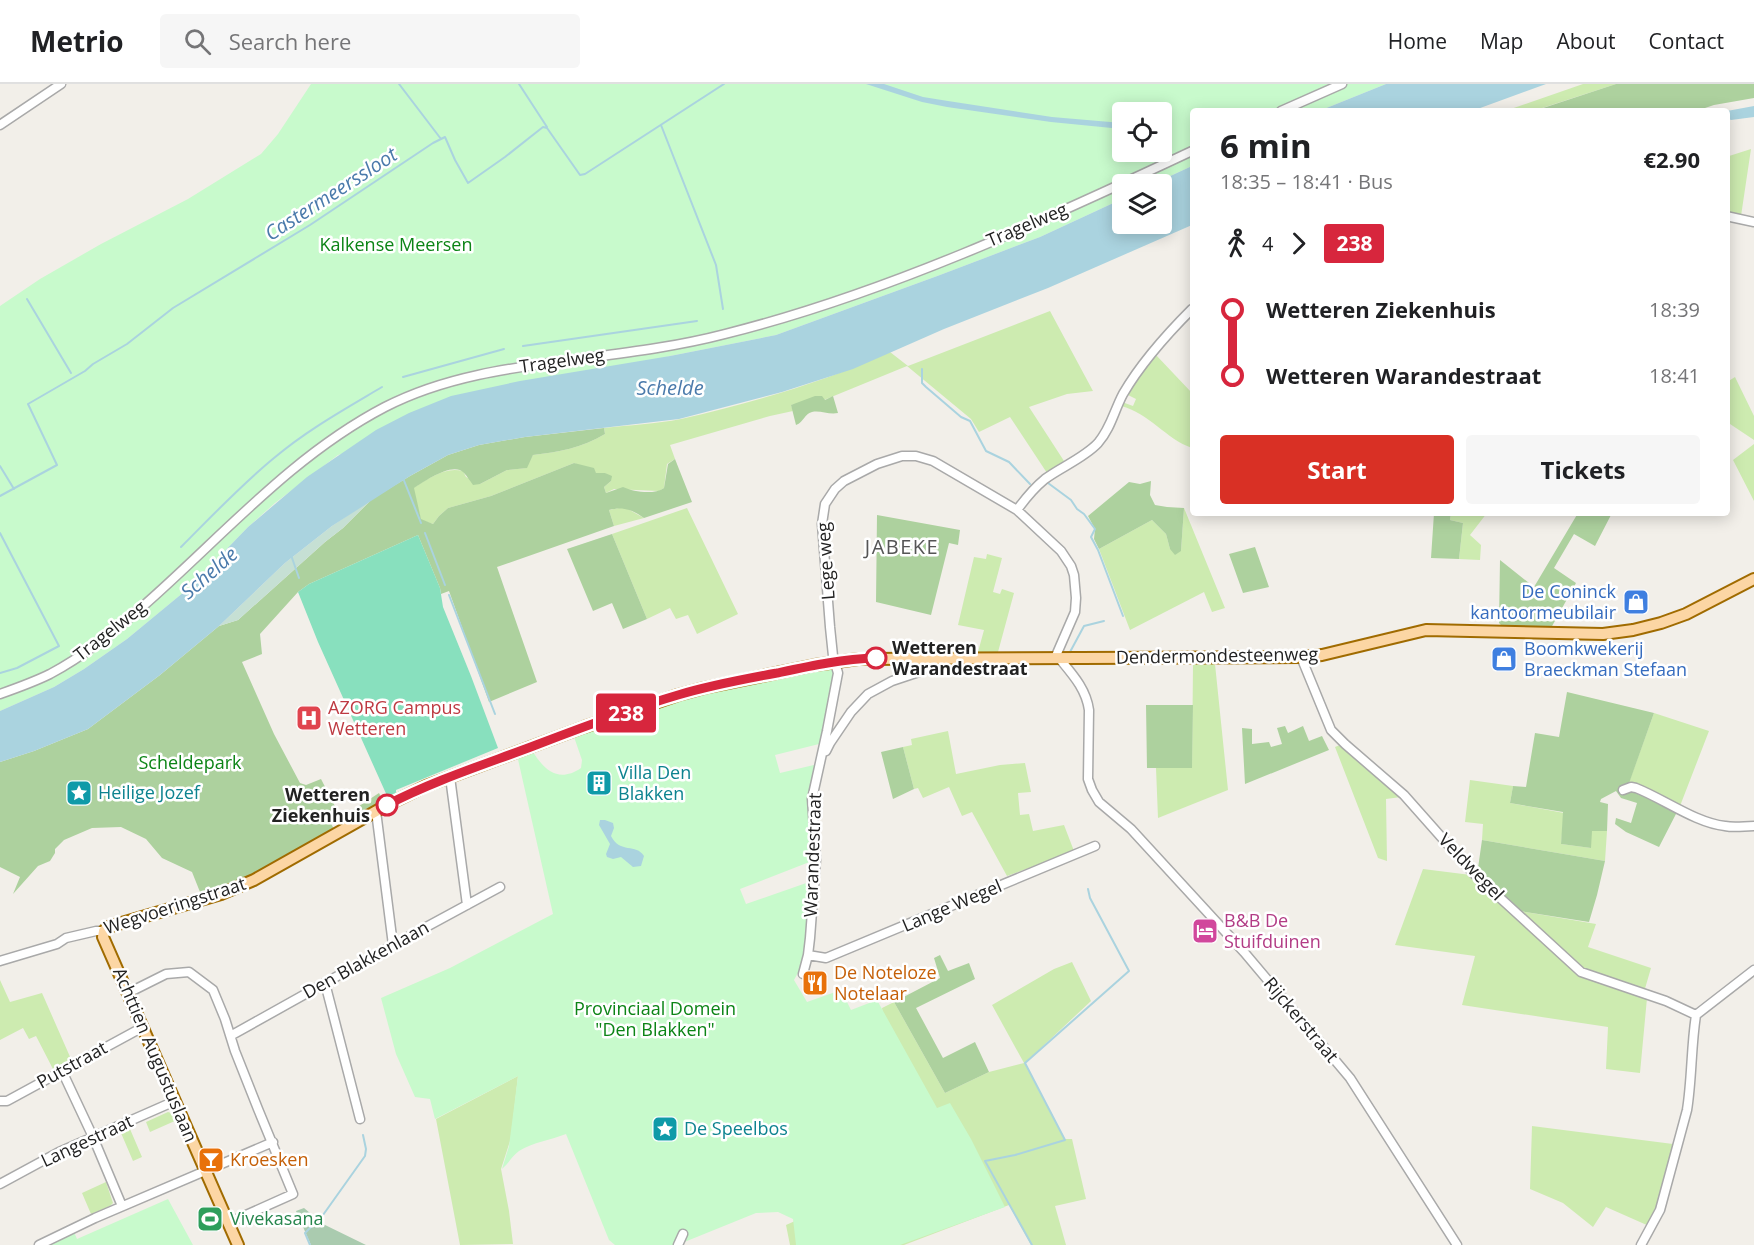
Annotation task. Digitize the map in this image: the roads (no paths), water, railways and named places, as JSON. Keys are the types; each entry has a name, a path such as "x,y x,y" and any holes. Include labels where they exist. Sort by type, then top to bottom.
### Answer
{"main road":[{"name":"Dendermondesteenweg","path":"815,665 858,659 1301,657 1322,655 1426,630 1603,634 1633,630 1686,614 1754,579"},
{"name":"Wegvoeringstraat","path":"104,932 108,927 221,894 254,880 376,811 416,790 450,777 678,695 815,665"},
{"name":"Achttien Augustuslaan","path":"104,932 103,937 238,1245"}],"street":[{"path":"0,125 61,84"},
{"path":"1288,108 1342,84"},
{"name":"Tragelweg","path":"0,694 48,675 109,635 298,465 348,429 394,403 466,377 517,367 685,343 803,312 864,291 987,242 1075,205 1190,152"},
{"path":"1730,217 1754,222"},
{"path":"1017,510 1044,480 1096,446 1107,432 1123,394 1156,349 1190,311"},
{"name":"Lege weg","path":"835,662 822,514 825,504 843,481 889,459 902,456 916,456 933,461 1017,510 1061,551 1074,575 1076,598 1075,612 1057,658"},
{"name":"Veldwegel","path":"1301,657 1331,730 1404,795 1474,874 1581,972 1666,1001 1696,1015"},
{"name":"Warandestraat","path":"818,771 830,743 851,712 868,694 892,681 922,671 931,658"},
{"name":"Rijckerstraat","path":"1057,658 1081,686 1088,701 1088,779 1099,802 1131,829 1244,952 1350,1078 1457,1245"},
{"name":"Warandestraat","path":"803,974 808,955 816,859 812,799 838,673 835,662"},
{"path":"450,777 466,905"},
{"path":"1623,790 1636,788 1713,824 1731,827 1754,826"},
{"path":"376,811 393,945"},
{"name":"Lange Wegel","path":"808,955 826,958 1095,846"},
{"name":"Den Blakkenlaan","path":"232,1035 500,887"},
{"name":"Wegvoeringstraat","path":"0,961 57,944 66,938 96,931 104,932"},
{"path":"1641,1245 1660,1210 1687,1110 1692,1038 1696,1015 1754,970"},
{"path":"128,993 165,974 189,972 213,990 232,1035 235,1052 294,1194 228,1223"},
{"path":"325,983 360,1119"},
{"name":"Putstraat","path":"0,1101 7,1101 143,1027"},
{"path":"62,1071 122,1206"},
{"name":"Langestraat","path":"0,1185 59,1152 175,1101"},
{"path":"39,1245 122,1206 273,1142"},
{"path":"678,1245 683,1233"}],"water":[{"path":"866,84 884,84 923,97 1052,117 1112,122 1112,128 1051,122 922,102"},
{"path":"1386,84 1546,84 1480,108 1326,108"},
{"path":"1754,106 1754,117 1731,120 1730,110"},
{"name":"Schelde","path":"1190,167 1190,226 1172,234 1172,175"},
{"name":"Schelde","path":"1112,204 1112,234 1171,234 853,369 782,392 679,419 525,437 479,445 448,455 410,476 332,526 285,563 219,626 160,675 88,729 0,762 0,711 54,687 127,639 190,587 248,527 307,477 376,430 409,413 451,396 520,381 670,356 776,335 1040,237"},
{"path":"600,820 613,823 611,836 619,845 641,852 644,856 641,866 633,867 621,857 613,859 607,857 610,844 599,825"}],"waterway":[{"path":"399,84 441,139"},
{"path":"519,84 547,127"},
{"name":"Castermeerssloot","path":"0,496 57,465 28,404 127,344 173,308 310,225 433,143 445,137 468,183 543,127 547,128 580,175 585,174 724,84"},
{"path":"661,125 716,265 723,309"},
{"path":"27,299 71,373"},
{"path":"523,346 697,321"},
{"path":"403,377 504,349"},
{"path":"922,369 922,383 961,417 970,421 986,451 1009,462 1030,484"},
{"path":"181,547 238,490 287,448 326,420 382,387"},
{"path":"0,466 14,489"},
{"path":"403,478 421,523"},
{"path":"1048,483 1071,500 1095,529 1091,537 1123,616"},
{"path":"0,533 59,646 17,668 0,673"},
{"path":"425,533 445,585"},
{"path":"291,555 299,578"},
{"path":"449,595 495,714"},
{"path":"1070,652 1084,626 1104,621"},
{"path":"1032,1245 985,1161 1015,1155 1065,1140 1025,1063 1129,971 1090,898 1088,889"},
{"path":"323,1215 365,1156 363,1135"},
{"path":"310,1245 305,1233 318,1220"}],"place":[{"name":"De Coninck kantoormeubilair","path":"1636,602"},
{"name":"Wetteren Warandestraat","path":"876,658"},
{"name":"Boomkwekerij Braeckman Stefaan","path":"1504,659"},
{"name":"AZORG Campus Wetteren","path":"309,718"},
{"name":"Villa Den Blakken","path":"599,783"},
{"name":"Heilige Jozef","path":"79,793"},
{"name":"Wetteren Ziekenhuis","path":"387,805"},
{"name":"B&B De Stuifduinen","path":"1205,931"},
{"name":"De Noteloze Notelaar","path":"815,983"},
{"name":"De Speelbos","path":"665,1129"},
{"name":"Kroesken","path":"211,1160"},
{"name":"Vivekasana","path":"210,1219"}],"district":[{"name":"JABEKE","path":"902,547"}],"park label":[{"name":"Kalkense Meersen","path":"396,245"},
{"name":"Scheldepark","path":"190,763"},
{"name":"Provinciaal Domein \"Den Blakken\"","path":"655,1019"}]}
